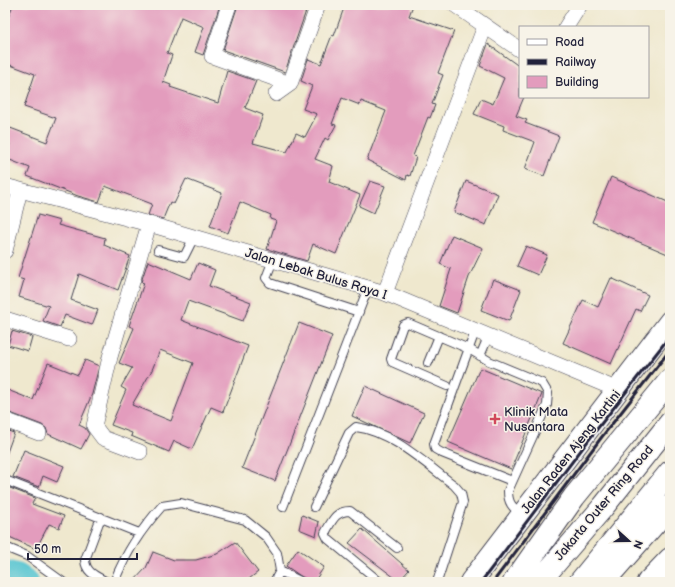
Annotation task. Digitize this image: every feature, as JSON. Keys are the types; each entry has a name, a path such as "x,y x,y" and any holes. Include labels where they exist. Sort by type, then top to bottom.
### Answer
{"highway":[{"name":"Jalan Raden Ajeng Kartini","path":"471,582 670,322"},
{"path":"514,582 574,497 670,380"},
{"name":"Jakarta Outer Ring Road","path":"539,582 603,507 670,423"},
{"path":"580,582 670,472"},
{"path":"603,582 670,506"},
{"path":"648,582 670,560"}],"street":[{"path":"229,5 212,56 290,84"},
{"path":"276,94 290,84 318,5"},
{"path":"455,5 519,49"},
{"path":"567,26 580,5"},
{"path":"385,293 485,26"},
{"name":"Jalan Lebak Bulus Raya I","path":"5,186 150,224 385,293 482,332 618,390"},
{"path":"5,251 20,190"},
{"path":"140,452 103,438 94,426 110,357 150,224"},
{"path":"5,319 69,339"},
{"path":"5,420 39,433"}],"lane":[{"path":"158,250 184,257 194,237"},
{"path":"273,260 266,278 270,283 359,312"},
{"path":"283,507 368,288"},
{"path":"447,386 392,362 391,358 403,325 408,323 469,348 489,361 542,383 548,393 547,405 508,491 508,500 511,506 522,515"},
{"path":"482,332 469,348 434,444 435,449 512,481"},
{"path":"480,356 482,332"},
{"path":"428,362 439,336"},
{"path":"314,507 349,433 356,427 367,428 390,438 454,485 461,493 463,502 437,582"},
{"path":"5,480 139,533"},
{"path":"114,582 121,565 139,533 162,506 181,503 245,520 266,537 277,553 280,571 274,582"},
{"path":"380,582 328,539 326,533 336,515 342,511 350,511 397,548"},
{"path":"101,517 85,560 86,567 91,573 107,582"},
{"path":"5,547 27,556 63,582"},
{"path":"280,571 302,582"}],"building":[{"path":"13,5 220,5 203,55 195,52 204,27 181,17 167,53 172,55 163,82 171,85 170,87 218,103 227,71 256,81 245,108 263,115 253,143 287,152 296,133 305,137 317,114 303,109 312,86 301,81 308,59 321,64 332,35 334,36 345,5 413,5 409,16 454,31 438,73 443,75 432,104 435,105 430,118 428,117 413,156 416,157 410,176 407,175 406,180 367,160 386,111 361,101 360,105 342,98 332,124 336,125 328,140 325,138 315,159 333,166 329,182 360,195 336,254 313,244 307,261 267,249 276,221 270,219 271,215 240,202 228,233 210,226 222,193 186,179 174,204 170,202 163,219 148,215 152,204 105,186 99,202 78,196 27,176 30,168 5,158 10,144 5,142 5,126 47,142 56,118 24,107 35,74 5,63 5,25"},
{"path":"238,5 308,5 285,72 223,50"},
{"path":"488,44 519,66 519,98 524,98 516,116 527,120 525,123 559,136 544,176 525,169 535,142 503,130 504,126 474,114 481,99 493,104 504,78 480,66"},
{"path":"611,177 670,203 670,255 592,222"},
{"path":"370,181 385,186 374,213 359,206"},
{"path":"466,181 498,194 486,225 454,212"},
{"path":"38,215 60,221 58,225 105,238 104,245 130,256 118,290 79,274 71,300 98,310 92,325 65,315 60,327 43,321 49,306 19,297 24,280 18,278"},
{"path":"452,235 483,248 469,277 457,313 439,306 451,269 440,264"},
{"path":"526,246 547,255 538,275 517,266"},
{"path":"148,261 191,279 198,263 215,270 209,286 251,302 243,321 188,301 181,320 248,346 223,412 211,407 192,449 174,441 169,452 131,436 132,433 111,425 126,390 121,387 132,368 119,363 134,328 129,326 144,283 141,282","holes":["160,350 193,363 171,421 132,405 152,370"]},
{"path":"611,278 648,295 640,311 636,309 611,364 563,343 583,300 598,307"},
{"path":"493,279 521,290 509,321 481,310"},
{"path":"299,323 332,336 275,481 242,468"},
{"path":"12,331 32,337 28,351 8,345"},
{"path":"85,360 99,366 92,394 79,425 85,428 89,434 81,449 48,434 46,428 42,425 5,411 5,389 33,400 48,363 78,375"},
{"name":"Klinik Mata Nusantara","path":"480,368 542,394 511,469 448,442"},
{"path":"365,386 424,413 410,443 352,416"},
{"path":"5,430 14,433 6,455 5,455"},
{"path":"24,450 64,466 57,482 43,476 39,487 13,477"},
{"path":"5,486 35,498 32,504 64,516 59,528 49,524 36,549 5,535"},
{"path":"302,515 319,522 316,536 299,529"},
{"path":"362,529 409,570 399,581 349,543"},
{"path":"235,542 258,572 245,582 133,582 146,568 153,552 174,560 196,560 217,554"},
{"path":"298,549 324,567 314,582 309,582 286,566"}],"waterway":[{"path":"5,573 17,576 26,582"}],"railway":[{"path":"481,582 670,336"},
{"path":"493,582 601,438 670,350"}],"place":[{"name":"Klinik Mata Nusantara","path":"495,419"}]}
